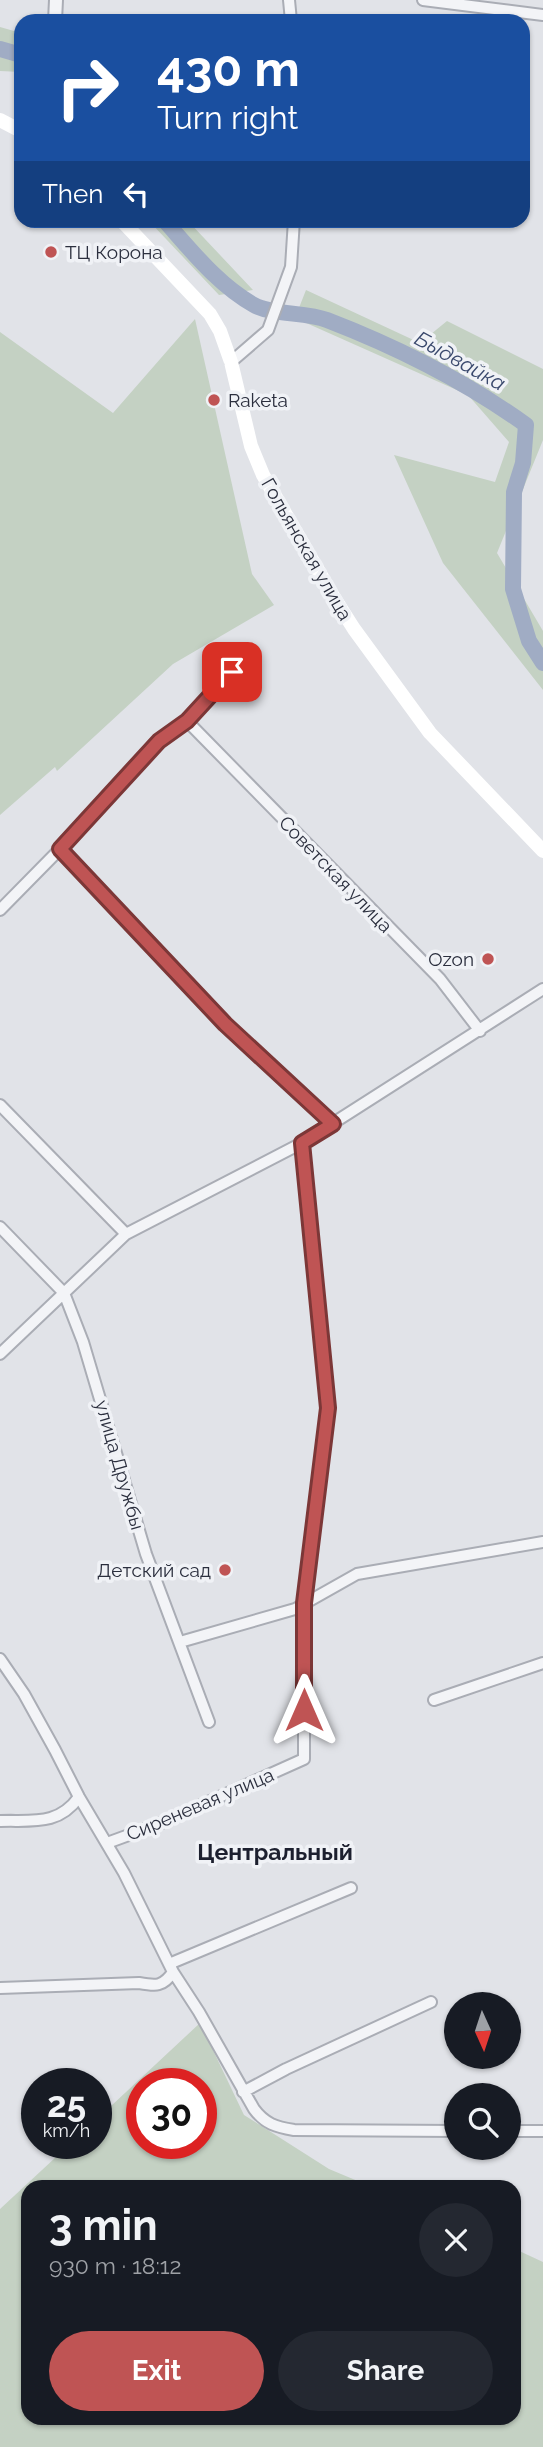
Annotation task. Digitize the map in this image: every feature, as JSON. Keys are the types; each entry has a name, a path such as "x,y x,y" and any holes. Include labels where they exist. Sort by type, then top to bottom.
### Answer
{"main road":[{"name":"Гольянская улица","path":"129,228 210,314 220,331 231,362 251,446 263,475 354,629 430,733 543,851"}],"street":[{"path":"423,0 543,15"},
{"path":"231,362 268,330 292,267 294,228"},
{"path":"0,910 159,741 187,721 246,655"},
{"name":"Советская улица","path":"187,721 440,979 480,1031"},
{"path":"60,849 225,1024 333,1124"},
{"path":"0,1354 126,1234 302,1143 543,989"},
{"path":"0,1105 126,1234"},
{"name":"Сиреневая улица","path":"107,1843 159,1824 304,1759 304,1603 328,1408 302,1143"},
{"name":"улица Дружбы","path":"0,1227 64,1293 83,1342 115,1443 146,1555 209,1722"},
{"path":"180,1642 295,1609 358,1574 543,1542"},
{"path":"0,1659 24,1694 107,1843 171,1968 263,2122 294,2130 444,2131"},
{"path":"434,1700 543,1663"},
{"path":"0,1821 59,1817 71,1808 79,1797"},
{"path":"0,1989 139,1983 158,1986 164,1984 171,1968 351,1888"},
{"path":"243,2092 286,2069 431,2002"},
{"path":"521,2131 543,2131"}],"green space":[{"path":"0,27 14,31 14,72 0,71"},
{"path":"156,228 195,228 253,290 219,295"},
{"path":"306,290 420,343 447,321 543,369 543,440 497,553 543,631 543,690 443,563 394,455 495,482 509,442 468,395 295,318"},
{"path":"195,319 252,574 274,605 173,664 57,771 55,767 0,815 0,332 113,413"},
{"path":"200,2023 244,2115 329,2169 355,2180 31,2180 54,2159 112,2159 112,2105 126,2092 126,2159 217,2159 217,2068 152,2068"},
{"path":"21,2190 21,2425 521,2425 521,2252 543,2262 543,2447 0,2447 0,2209"}],"waterway":[{"name":"Быдвайка","path":"0,49 14,53"},
{"name":"Быдвайка","path":"171,228 217,277 254,305 319,317 379,342 455,380 526,425 523,463 514,492 513,589 529,641 543,663"}],"place":[{"name":"ТЦ Корона","path":"51,252"},
{"name":"Raketa","path":"214,400"},
{"name":"Ozon","path":"488,959"},
{"name":"Детский сад","path":"225,1570"}],"district":[{"name":"Центральный","path":"275,1852"}],"route":[{"path":"232,672 187,721 159,741 60,849 225,1024 333,1124 302,1143 328,1408 304,1603 304,1710"}]}
